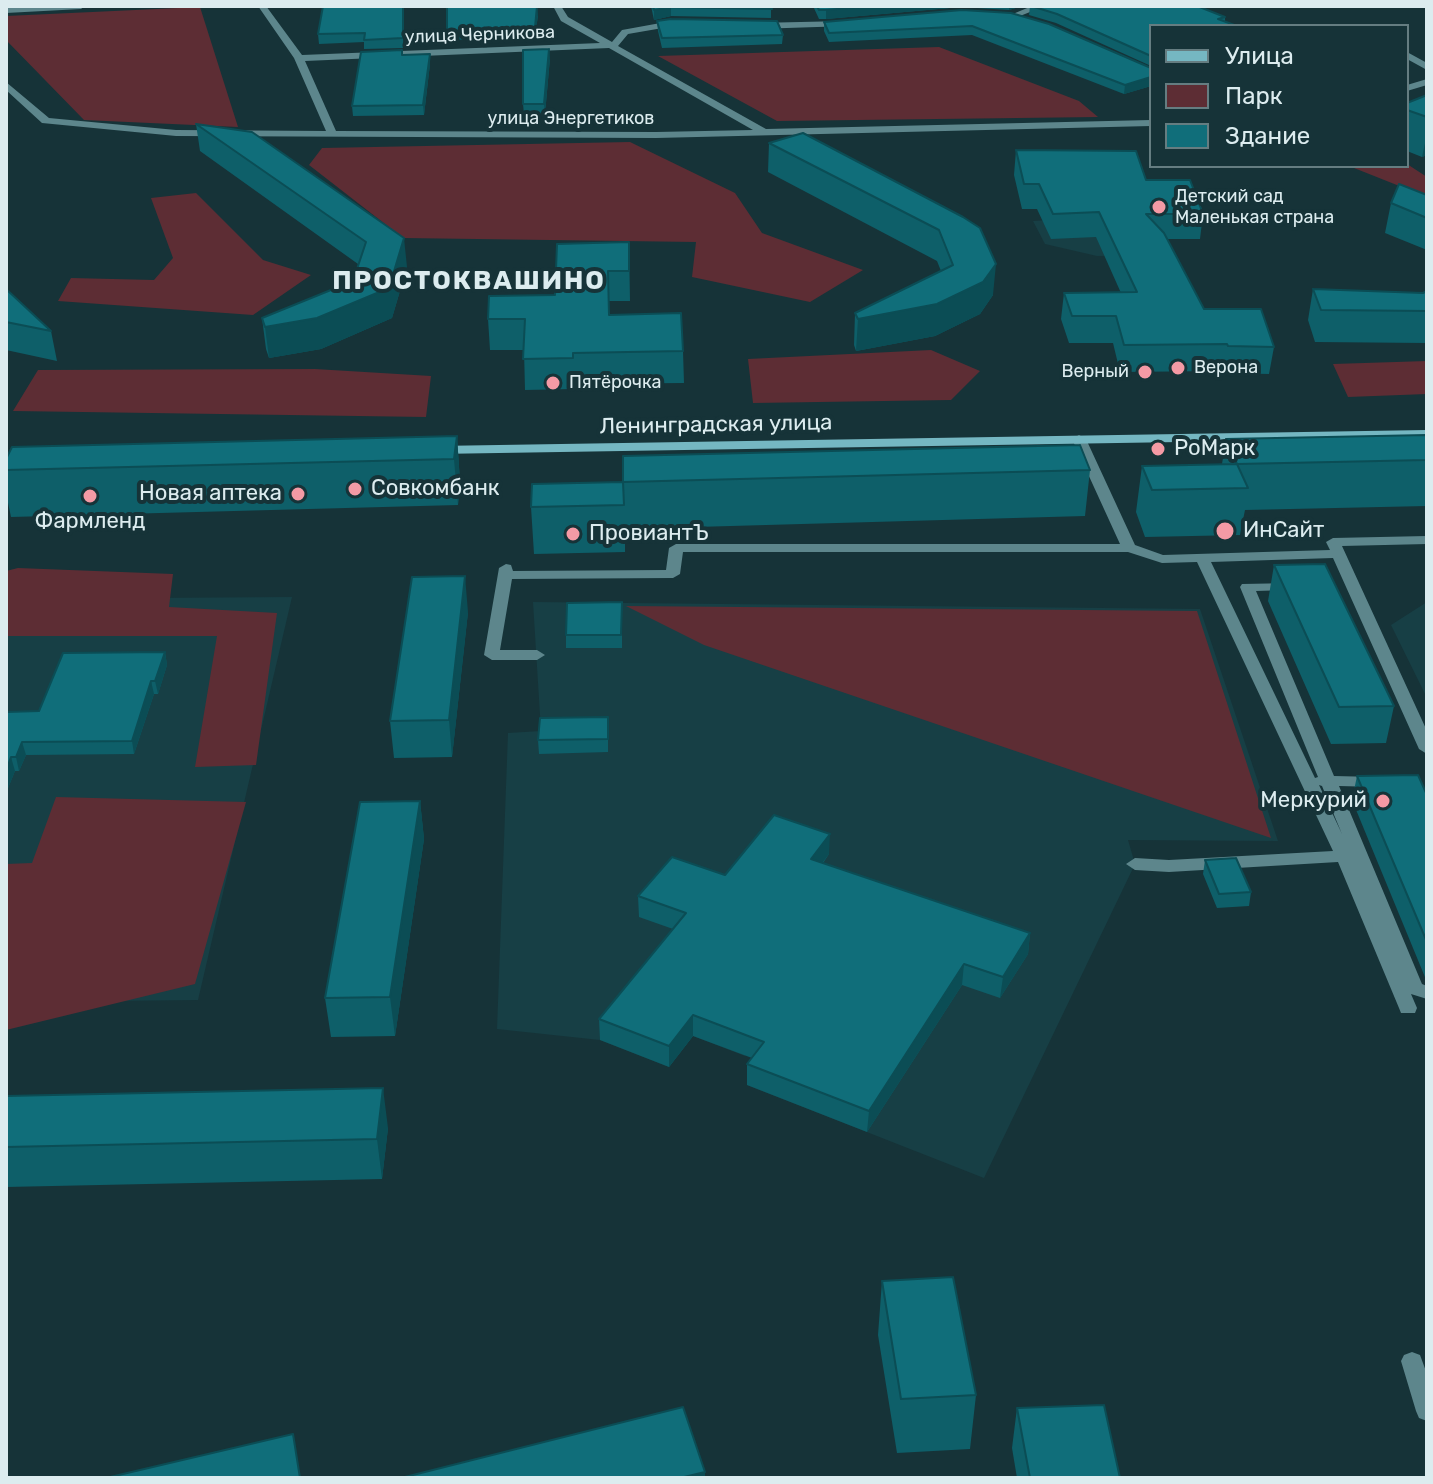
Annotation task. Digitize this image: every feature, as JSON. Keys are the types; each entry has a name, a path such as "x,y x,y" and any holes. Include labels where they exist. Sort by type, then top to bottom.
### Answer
{"main road":[{"name":"Ленинградская улица","path":"415,450 1427,434"}],"street":[{"path":"6,10 81,6"},
{"path":"262,6 299,58 333,135"},
{"name":"улица Черникова","path":"557,6 564,19 762,131"},
{"path":"1012,16 1041,6"},
{"path":"999,15 1025,20"},
{"name":"улица Черникова","path":"299,58 614,45 625,32 671,22 685,23"},
{"path":"741,25 858,23"},
{"path":"1409,56 1427,67"},
{"name":"улица Энергетиков","path":"6,85 46,121 176,133 656,135 1149,123"},
{"path":"1079,439 1129,548"},
{"path":"1427,540 1333,542 1427,749"},
{"path":"537,655 492,655 506,572 673,574 676,548 1129,548 1162,559 1338,554"},
{"path":"1203,559 1344,856 1408,1008"},
{"path":"1301,586 1247,587 1415,988 1427,993"},
{"path":"1309,781 1399,782"},
{"path":"1135,864 1169,866 1344,856"},
{"path":"1412,1361 1427,1411"}],"shaded area":[{"path":"1142,215 1167,255 1097,256 1045,244 1033,221"},
{"path":"292,597 198,1000 6,1002 6,599"},
{"path":"533,602 1200,609 1278,841 1128,840 1135,864 984,1178 747,1085 756,1041 745,1056 693,1036 669,1067 600,1040 497,1029 508,733 541,731"},
{"path":"1427,602 1427,698 1391,625"}],"green space":[{"path":"200,7 238,127 84,120 6,40 6,16"},
{"path":"939,47 1079,101 1098,117 777,121 658,56"},
{"path":"630,142 735,193 762,233 863,270 810,302 692,277 696,242 403,238 309,165 322,148"},
{"path":"1409,165 1427,177 1427,197 1354,168 1409,168"},
{"path":"196,193 263,260 311,275 253,315 58,301 71,278 154,280 173,258 151,198"},
{"path":"931,350 980,371 951,400 753,403 748,359"},
{"path":"1427,361 1427,394 1348,397 1333,364"},
{"path":"315,369 431,376 426,417 13,411 38,370"},
{"path":"18,568 173,574 169,607 277,613 256,765 195,767 217,636 6,636 6,571"},
{"path":"626,606 1197,611 1271,838 704,645"},
{"path":"56,797 246,802 195,984 6,1030 6,864 32,863"}],"building":[{"path":"323,6 403,6 403,38 364,40 365,33 318,34"},
{"path":"447,6 537,6 535,27 447,31"},
{"path":"653,6 771,6 772,9 671,7 654,10"},
{"path":"817,6 871,6 819,10"},
{"path":"1031,6 1197,6 1225,17 1218,19 1232,24 1149,24 1149,55 1057,14"},
{"path":"962,10 1011,13 1049,24 1149,67 1149,78 1125,85 972,26 829,33 824,22"},
{"path":"657,21 777,21 783,35 662,38"},
{"path":"549,49 544,104 523,104 523,50"},
{"path":"402,50 402,55 430,54 423,105 352,106 361,52"},
{"path":"1427,95 1427,117 1409,111 1409,102"},
{"path":"196,124 252,132 404,238 389,288 317,318 265,327 262,318 353,281 366,242"},
{"path":"803,133 980,228 996,264 983,282 937,304 858,319 855,313 953,265 939,230 769,143"},
{"path":"1016,150 1136,151 1146,180 1190,180 1203,214 1146,214 1164,233 1204,309 1261,309 1274,347 1124,345 1116,316 1072,316 1064,293 1137,292 1099,212 1053,214 1039,184 1024,184"},
{"path":"1399,184 1427,195 1427,218 1391,203"},
{"path":"629,242 629,271 608,271 609,315 681,313 683,351 573,353 573,358 523,359 525,319 488,319 489,296 555,295 557,244"},
{"path":"6,289 51,331 6,322"},
{"path":"1313,289 1427,291 1427,311 1321,310"},
{"path":"1427,435 1427,460 1237,464 1226,439"},
{"path":"457,436 454,459 6,470 6,459 12,447"},
{"path":"1080,445 1090,470 623,482 623,456"},
{"path":"1237,464 1248,488 1152,490 1142,466"},
{"path":"623,482 624,505 531,507 532,484"},
{"path":"1325,564 1394,706 1339,707 1274,565"},
{"path":"465,576 449,720 390,721 412,577"},
{"path":"622,602 621,635 566,635 567,603"},
{"path":"165,652 155,681 151,681 132,741 22,742 6,771 6,712 39,711 63,653"},
{"path":"608,717 608,739 538,740 540,718"},
{"path":"1418,775 1427,795 1427,942 1357,776"},
{"path":"420,801 390,997 325,998 360,802"},
{"path":"774,815 830,834 811,859 1030,933 1003,977 964,964 869,1111 747,1064 764,1042 693,1015 669,1046 599,1019 686,913 638,896 672,857 725,875"},
{"path":"1236,858 1251,892 1219,894 1205,860"},
{"path":"383,1088 377,1139 6,1147 6,1096"},
{"path":"953,1277 976,1395 901,1399 882,1281"},
{"path":"1104,1405 1120,1478 1030,1478 1017,1408"},
{"path":"683,1407 705,1472 680,1478 401,1478"},
{"path":"293,1434 300,1478 106,1478"}],"place":[{"name":"Детский сад Маленькая страна","path":"1159,207"},
{"name":"Верона","path":"1178,368"},
{"name":"Верный","path":"1145,372"},
{"name":"Пятёрочка","path":"553,383"},
{"name":"РоМарк","path":"1158,449"},
{"name":"Совкомбанк","path":"355,489"},
{"name":"Новая аптека","path":"298,494"},
{"name":"Фармленд","path":"90,496"},
{"name":"ИнСайт","path":"1225,531"},
{"name":"ПровиантЪ","path":"573,534"},
{"name":"Меркурий","path":"1383,801"}],"district":[{"name":"ПРОСТОКВАШИНО","path":"469,281"}]}
